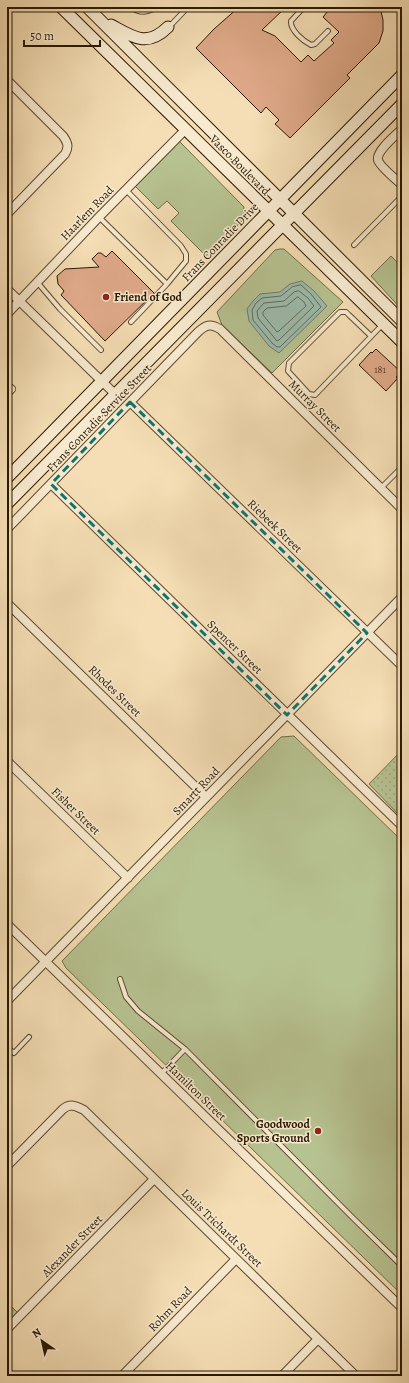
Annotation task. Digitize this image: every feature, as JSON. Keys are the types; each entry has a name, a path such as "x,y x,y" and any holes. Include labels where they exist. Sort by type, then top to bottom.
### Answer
{"main road":[{"name":"Vasco Boulevard","path":"61,7 402,342"},
{"name":"Vasco Boulevard","path":"87,7 402,321"},
{"path":"101,20 132,37 141,39 156,37 168,27"},
{"path":"384,93 402,67"},
{"name":"Frans Conradie Drive","path":"7,478 402,75"},
{"path":"7,504 402,104"}],"street":[{"path":"7,80 63,136 68,145 68,149 65,154 7,214"},
{"path":"402,128 380,150 378,158 380,164 402,185"},
{"name":"Haarlem Road","path":"7,314 99,217 185,130"},
{"path":"7,289 115,394"},
{"name":"Frans Conradie Service Street","path":"7,529 198,332 209,324"},
{"name":"Murray Street","path":"209,324 220,329 402,509"},
{"name":"Riebeek Street","path":"130,402 402,666"},
{"name":"Spencer Street","path":"51,484 402,826"},
{"name":"Smartt Road","path":"7,1001 402,597"},
{"name":"Rhodes Street","path":"7,603 206,797"},
{"name":"Fisher Street","path":"7,761 128,878"},
{"name":"Hamilton Street","path":"7,924 402,1308"},
{"name":"Louis Trichardt Street","path":"7,1166 67,1106 73,1105 84,1110 356,1376"},
{"name":"Alexander Street","path":"7,1329 154,1179"},
{"name":"Rohm Road","path":"122,1376 236,1259"},
{"path":"282,1376 318,1339"}],"lane":[{"path":"130,7 141,12 148,12 156,7"},
{"path":"168,27 188,7"},
{"path":"304,7 291,21 292,29 311,45 315,44 328,31"},
{"path":"126,190 181,246 186,254 186,261 167,284 131,322"},
{"path":"354,245 402,196"},
{"path":"99,217 167,284"},
{"path":"37,282 60,309 101,350"},
{"path":"371,336 350,315 346,312 340,312 291,360 288,370 310,394 315,394 384,324"},
{"path":"381,488 402,467"},
{"path":"120,979 126,998 138,1011 185,1048 402,1266"},
{"path":"7,1047 14,1053 29,1037"},
{"path":"161,1074 185,1048"}],"highlighted area":[{"path":"130,402 367,633 287,715 51,484"}],"green space":[{"path":"179,141 244,207 244,219 206,256 171,221 179,213 167,201 158,209 134,185"},
{"path":"284,249 343,302 272,373 222,325 217,312 275,250"},
{"path":"391,256 402,267 402,310 371,276"},
{"name":"Goodwood Sports Ground","path":"294,736 402,841 402,1295 66,968 62,961 281,737"},
{"path":"402,750 402,818 369,784"},
{"path":"7,1302 18,1313 7,1324"}],"water":[{"path":"302,281 314,291 327,306 279,353 269,346 249,321 247,309 260,294 280,292 290,284"}],"building":[{"path":"239,7 286,7 262,30 275,36 301,62 308,55 314,61 334,43 331,40 339,32 323,17 328,11 324,7 380,7 383,20 383,31 379,43 347,75 350,78 290,138 275,124 279,120 266,107 261,113 196,48 214,29"},
{"name":"Friend of God","path":"112,251 154,293 105,341 61,295 64,291 58,284 57,276 65,269 99,267 92,259 98,253 101,253 106,257"},
{"path":"376,349 401,372 396,377 398,378 386,391 359,365 371,352 372,353"}],"place":[{"name":"Friend of God","path":"106,297"},
{"name":"Goodwood Sports Ground","path":"318,1131"}]}
